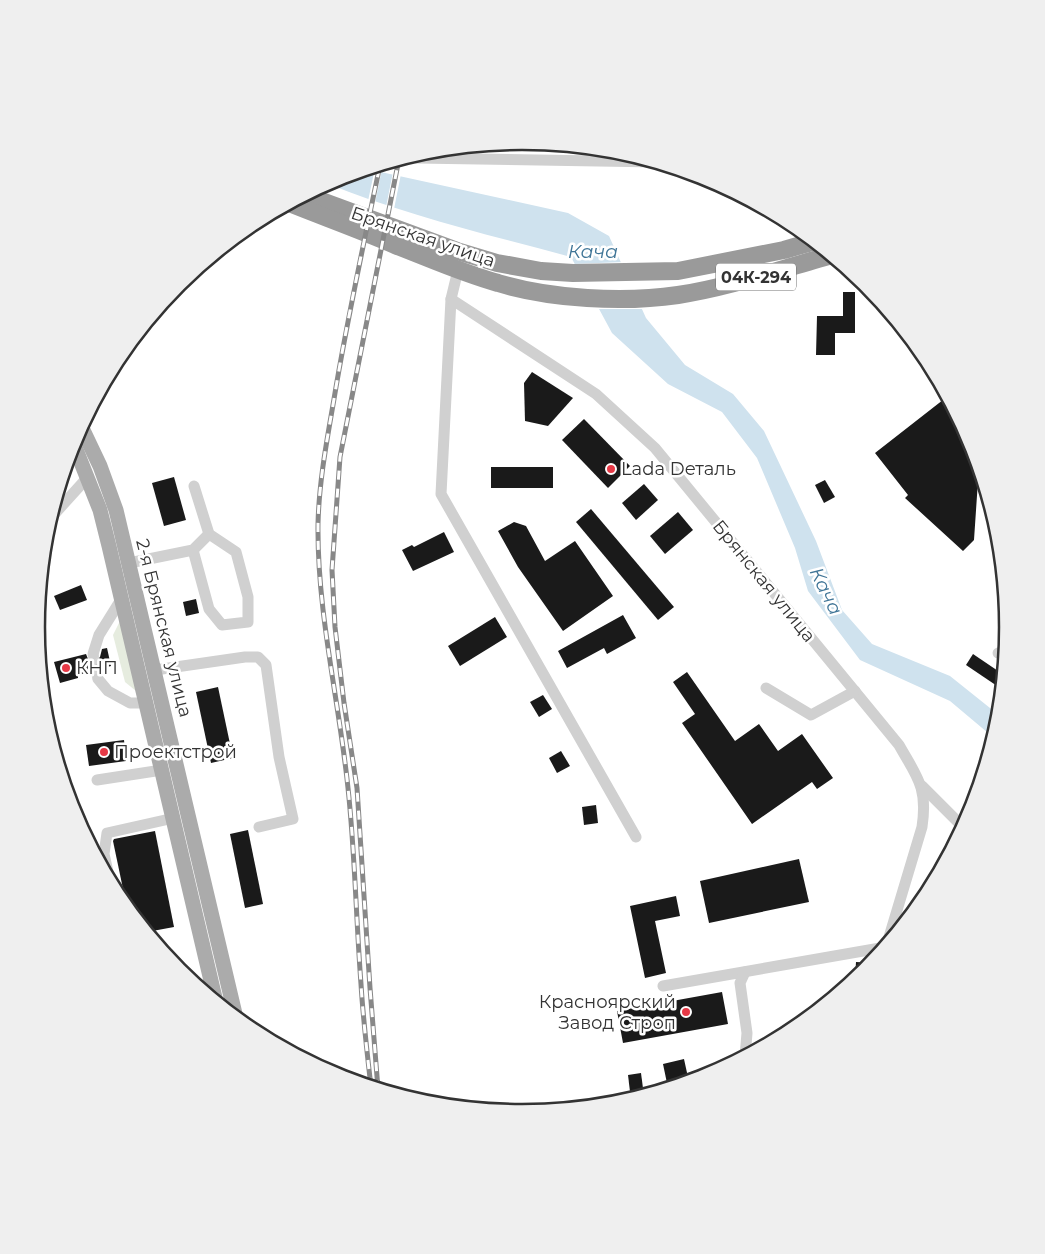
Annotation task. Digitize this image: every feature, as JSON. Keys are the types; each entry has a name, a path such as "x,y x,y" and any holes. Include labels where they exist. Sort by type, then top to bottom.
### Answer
{"highway":[{"name":"Брянская улица","path":"313,198 457,251 541,271 573,274 678,271 784,250 807,243"},
{"name":"Брянская улица","path":"297,206 458,270 499,284 574,297 649,298 678,295 735,283 824,257"}],"main road":[{"name":"2-я Брянская улица","path":"85,435 100,466 116,510 233,1007"},
{"name":"2-я Брянская улица","path":"77,454 100,510 213,990"}],"street":[{"path":"434,158 627,161"},
{"name":"Брянская улица","path":"458,270 451,299 441,494 636,837"},
{"name":"Брянская улица","path":"451,299 596,394 655,448 899,744 922,786 925,808 922,827 891,931"},
{"path":"60,508 87,478"},
{"path":"193,550 209,609 222,625 248,622 248,598 236,552 209,534 194,486"},
{"path":"129,563 193,550 209,534"},
{"path":"93,654 99,635 122,598"},
{"path":"155,670 245,657 258,657 266,665 278,757 293,819 259,827"},
{"path":"98,679 108,691 130,703 146,703"},
{"path":"766,688 811,715 855,691"},
{"path":"97,780 162,770"},
{"path":"922,786 958,822"},
{"path":"105,859 107,833 174,818"},
{"path":"663,986 875,949"},
{"path":"745,972 740,983 747,1033 745,1049"}],"shaded area":[{"path":"120,621 136,691 125,682 113,635"}],"water":[{"name":"Кача","path":"380,172 568,213 609,236 646,318 685,365 733,394 764,431 816,541 842,610 872,644 950,676 993,710 988,733 950,701 860,660 808,591 795,548 757,458 722,412 668,384 612,333 571,257 417,215 337,187"}],"pier":[{"path":"382,171 375,203 368,201 374,174"},
{"path":"393,172 401,174 394,209 386,207"},
{"path":"624,262 645,309 596,309 572,264"}],"building":[{"path":"843,292 855,292 855,333 835,333 835,355 816,355 817,316 843,316"},
{"path":"532,372 573,398 548,426 525,421 524,383"},
{"path":"943,400 964,444 978,483 974,540 963,551 905,498 908,495 875,453"},
{"path":"584,419 630,466 608,488 562,440"},
{"path":"491,467 553,467 553,488 491,488"},
{"path":"174,477 186,520 164,526 152,483"},
{"path":"825,480 835,497 824,503 815,485"},
{"path":"644,484 658,500 636,520 622,503"},
{"path":"591,509 674,607 658,620 576,522"},
{"path":"678,512 693,530 665,554 650,536"},
{"path":"514,522 526,526 545,561 575,541 613,596 563,631 518,567 498,531"},
{"path":"444,532 454,552 413,571 402,550 412,545 414,547"},
{"path":"81,585 87,600 60,610 54,596"},
{"path":"196,599 199,613 186,616 183,602"},
{"path":"623,615 636,638 607,654 604,648 567,668 558,651"},
{"path":"495,617 507,637 460,666 448,646"},
{"path":"107,648 111,666 78,675 78,678 60,683 54,662 86,654 88,659 95,661 100,657 102,649"},
{"path":"973,654 998,671 996,685 966,665"},
{"path":"687,672 735,741 759,724 778,751 802,734 833,778 817,789 812,782 752,824 682,723 695,714 673,682"},
{"path":"218,687 233,758 211,763 196,692"},
{"path":"543,695 552,709 539,717 530,702"},
{"path":"124,740 126,761 89,766 86,745"},
{"path":"561,751 570,766 557,773 549,758"},
{"path":"596,805 598,823 584,825 582,807"},
{"path":"248,830 263,904 245,908 230,834"},
{"path":"155,831 174,927 154,931 125,892 114,839"},
{"path":"799,859 809,902 709,923 700,881"},
{"path":"676,896 680,916 655,921 666,973 645,978 630,906"},
{"path":"856,962 863,962 860,965 856,969"},
{"path":"722,992 728,1024 623,1043 617,1011"},
{"path":"684,1059 687,1075 667,1082 663,1064"},
{"path":"641,1073 643,1089 630,1092 628,1075"}],"tunnel":[{"path":"93,654 98,679"}],"railway":[{"path":"377,1082 357,788 335,627 332,570 340,457 398,166"},
{"path":"370,1079 362,997 350,812 321,590 318,524 324,461 339,369 379,172"}],"place":[{"name":"Lada Dеталь","path":"611,469"},
{"name":"КНП","path":"66,668"},
{"name":"Проектстрой","path":"104,752"},
{"name":"Красноярский Завод Строп","path":"686,1012"}]}
